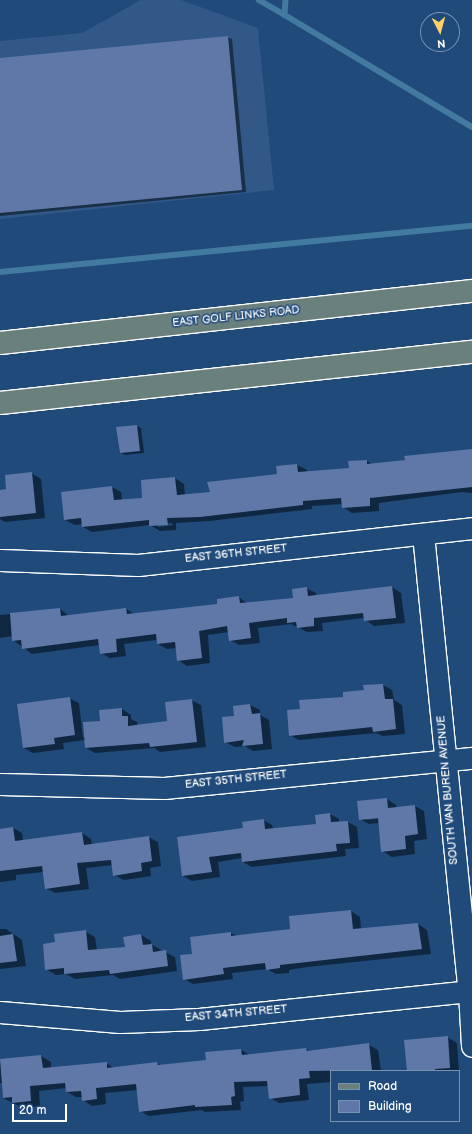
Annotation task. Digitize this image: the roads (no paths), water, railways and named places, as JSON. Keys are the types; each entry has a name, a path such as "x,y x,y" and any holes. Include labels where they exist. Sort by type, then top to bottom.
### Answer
{"main road":[{"name":"EAST GOLF LINKS ROAD","path":"0,343 472,291"},
{"path":"0,403 472,352"}],"street":[{"name":"EAST 36TH STREET","path":"0,560 138,565 472,528"},
{"name":"SOUTH VAN BUREN AVENUE","path":"423,534 445,760 470,991 472,1046"},
{"name":"EAST 35TH STREET","path":"0,784 164,788 472,758"},
{"name":"EAST 34TH STREET","path":"0,1012 120,1022 199,1019 470,991"}],"waterway":[{"path":"259,0 285,15"},
{"path":"286,0 285,15 472,127"},
{"path":"0,272 472,226"}]}
